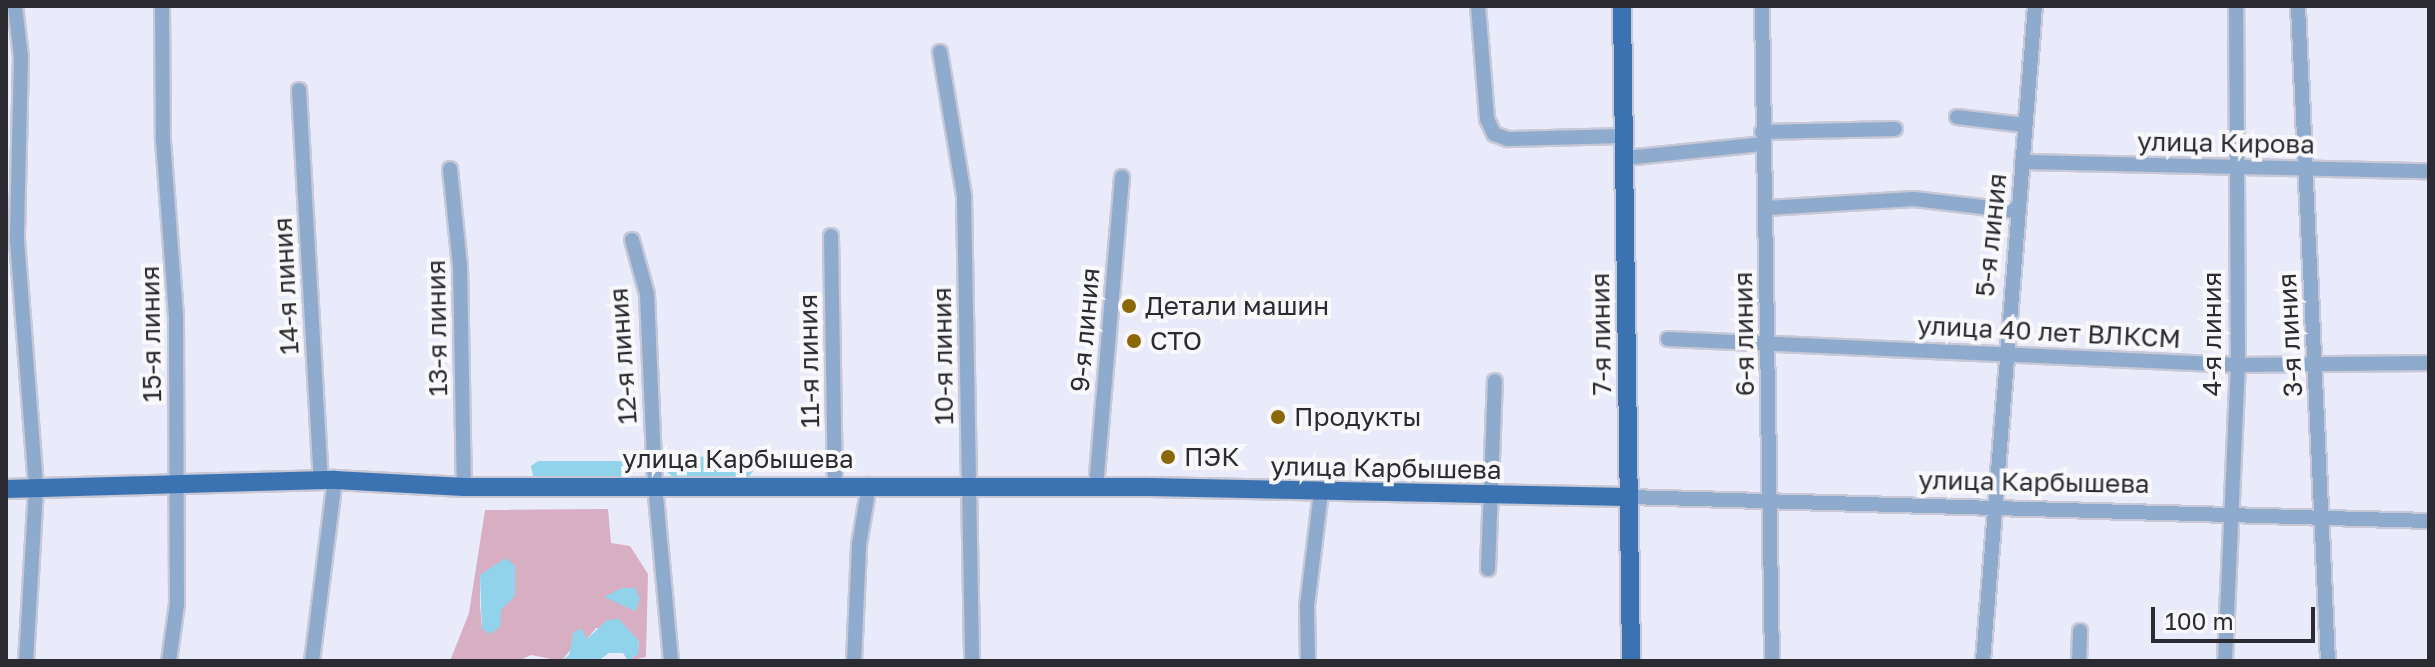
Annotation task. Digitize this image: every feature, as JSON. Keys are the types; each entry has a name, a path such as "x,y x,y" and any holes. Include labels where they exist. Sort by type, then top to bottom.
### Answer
{"main road":[{"name":"7-я линия","path":"1622,6 1631,661"},
{"name":"улица Карбышева","path":"6,489 328,480 464,487 869,485 1629,497"}],"street":[{"path":"15,6 21,57 17,240 36,488 26,661"},
{"name":"15-я линия","path":"162,6 163,140 176,319 177,604 169,661"},
{"path":"1478,6 1487,119 1494,134 1508,139 1625,136"},
{"name":"6-я линия","path":"1762,6 1772,661"},
{"name":"5-я линия","path":"1983,661 1997,506 2004,354 2035,6"},
{"name":"4-я линия","path":"2225,661 2238,365 2234,169 2236,6"},
{"name":"3-я линия","path":"2298,6 2328,661"},
{"name":"10-я линия","path":"940,52 964,196 972,661"},
{"name":"14-я линия","path":"299,90 328,480 312,661"},
{"path":"1957,117 2025,125"},
{"path":"1625,158 1762,138 1895,129"},
{"name":"улица Кирова","path":"2022,162 2429,171"},
{"name":"13-я линия","path":"450,169 460,265 464,487"},
{"name":"9-я линия","path":"1096,487 1122,177"},
{"path":"1767,208 1914,199 2016,211"},
{"name":"11-я линия","path":"831,236 835,485"},
{"name":"12-я линия","path":"632,240 647,294 655,485 671,661"},
{"name":"улица 40 лет ВЛКСМ","path":"1668,339 2238,365 2429,363"},
{"path":"1488,569 1495,381"},
{"path":"854,661 859,545 869,485"},
{"path":"1308,661 1307,606 1321,492"},
{"name":"улица Карбышева","path":"1629,497 1771,503 2230,512 2429,521"},
{"path":"2079,661 2080,631"}],"shaded area":[{"path":"608,509 611,543 630,546 648,574 646,657 628,661 638,654 639,641 624,627 596,628 587,639 581,635 562,661 531,655 518,661 450,661 469,613 485,510","holes":["480,575 505,603 482,629"]}],"water":[{"path":"733,454 747,457 753,471 749,476 672,476 665,470 673,459"},
{"path":"538,461 631,461 636,465 635,472 624,478 533,476 531,466"},
{"path":"506,558 515,566 515,596 501,610 500,627 490,634 482,629 480,575"},
{"path":"622,588 635,588 640,599 635,611 604,597"},
{"path":"619,619 639,641 638,654 628,661 623,653 609,653 598,661 562,661 569,655 573,633 581,628 587,639 607,620"}],"place":[{"name":"Детали машин","path":"1129,306"},
{"name":"СТО","path":"1134,341"},
{"name":"Продукты","path":"1278,417"},
{"name":"ПЭК","path":"1168,457"}]}
